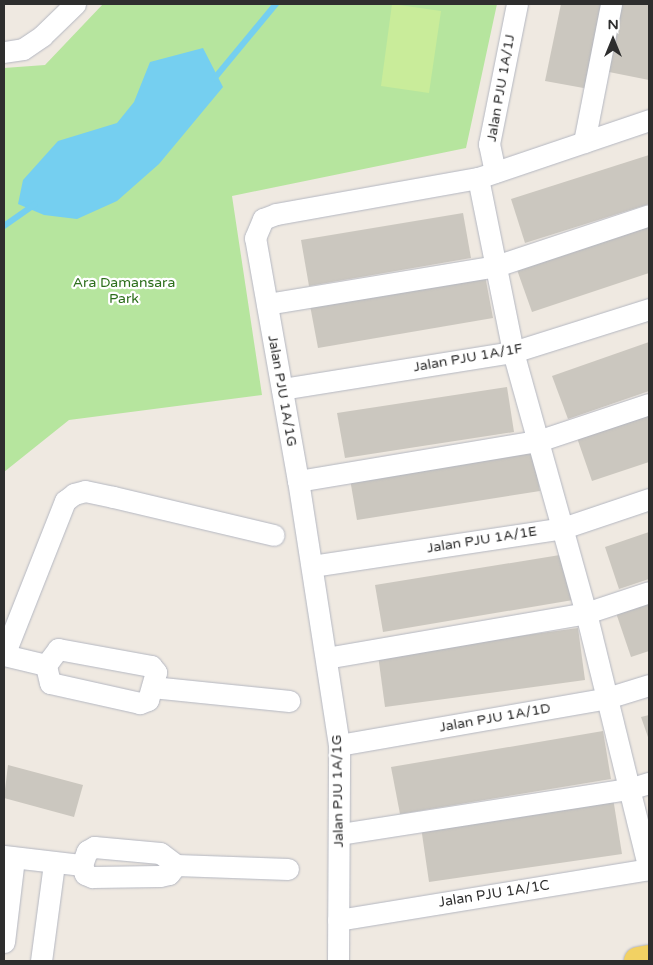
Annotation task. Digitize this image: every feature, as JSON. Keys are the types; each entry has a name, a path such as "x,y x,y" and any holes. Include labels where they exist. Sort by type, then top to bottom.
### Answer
{"main road":[{"path":"638,961 649,959"}],"street":[{"path":"4,52 23,49 42,36 75,4"},
{"name":"Jalan PJU 1A/1J","path":"516,4 489,144 486,175 496,266 513,352 586,612 649,869"},
{"path":"584,142 611,4"},
{"name":"Jalan PJU 1A/1G","path":"338,961 339,744 312,566 256,238 263,219 276,214 486,175 649,120"},
{"path":"267,304 496,266 649,216"},
{"name":"Jalan PJU 1A/1F","path":"282,389 513,352 649,309"},
{"path":"298,481 538,441 649,404"},
{"path":"46,665 4,655 65,501 74,494 85,492 113,497 274,535"},
{"name":"Jalan PJU 1A/1E","path":"312,566 563,528 649,499"},
{"path":"326,658 586,612 649,592"},
{"path":"58,649 151,666 156,672 148,700 140,703 50,683 46,665 58,649"},
{"name":"Jalan PJU 1A/1D","path":"339,744 607,698 649,685"},
{"path":"152,688 290,701"},
{"path":"340,834 629,789 649,782"},
{"path":"4,942 9,857 82,865 85,874 92,877 160,876 169,874 176,865 288,869"},
{"path":"41,961 54,863"},
{"name":"Jalan PJU 1A/1C","path":"338,920 649,869"}],"green space":[{"name":"Ara Damansara Park","path":"103,4 497,4 466,148 232,196 262,395 69,420 4,472 4,68 45,65"},
{"path":"392,4 441,11 429,93 381,86"}],"water":[{"path":"203,48 223,87 159,164 117,201 77,219 44,215 18,204 23,180 58,141 117,123 134,102 150,62"}],"building":[{"path":"561,4 607,4 589,89 545,81"},
{"path":"622,4 649,4 649,80 609,72"},
{"path":"649,155 649,204 525,243 511,199"},
{"path":"463,213 471,258 309,286 301,240"},
{"path":"649,222 649,273 532,312 516,267"},
{"path":"484,270 493,318 318,348 309,300"},
{"path":"649,342 649,391 568,419 552,376"},
{"path":"507,387 514,432 345,458 337,413"},
{"path":"649,410 649,462 592,481 576,435"},
{"path":"532,443 540,491 357,520 349,473"},
{"path":"649,532 649,579 619,589 605,547"},
{"path":"566,554 573,600 383,632 375,585"},
{"path":"649,595 649,651 631,657 614,607"},
{"path":"578,628 585,680 385,707 378,655"},
{"path":"649,715 649,740 641,717"},
{"path":"603,731 611,779 400,814 391,767"},
{"path":"8,765 83,785 74,817 4,798"},
{"path":"613,798 622,854 429,882 421,827"}],"waterway":[{"path":"214,79 276,4"},
{"path":"4,226 34,205"}]}
